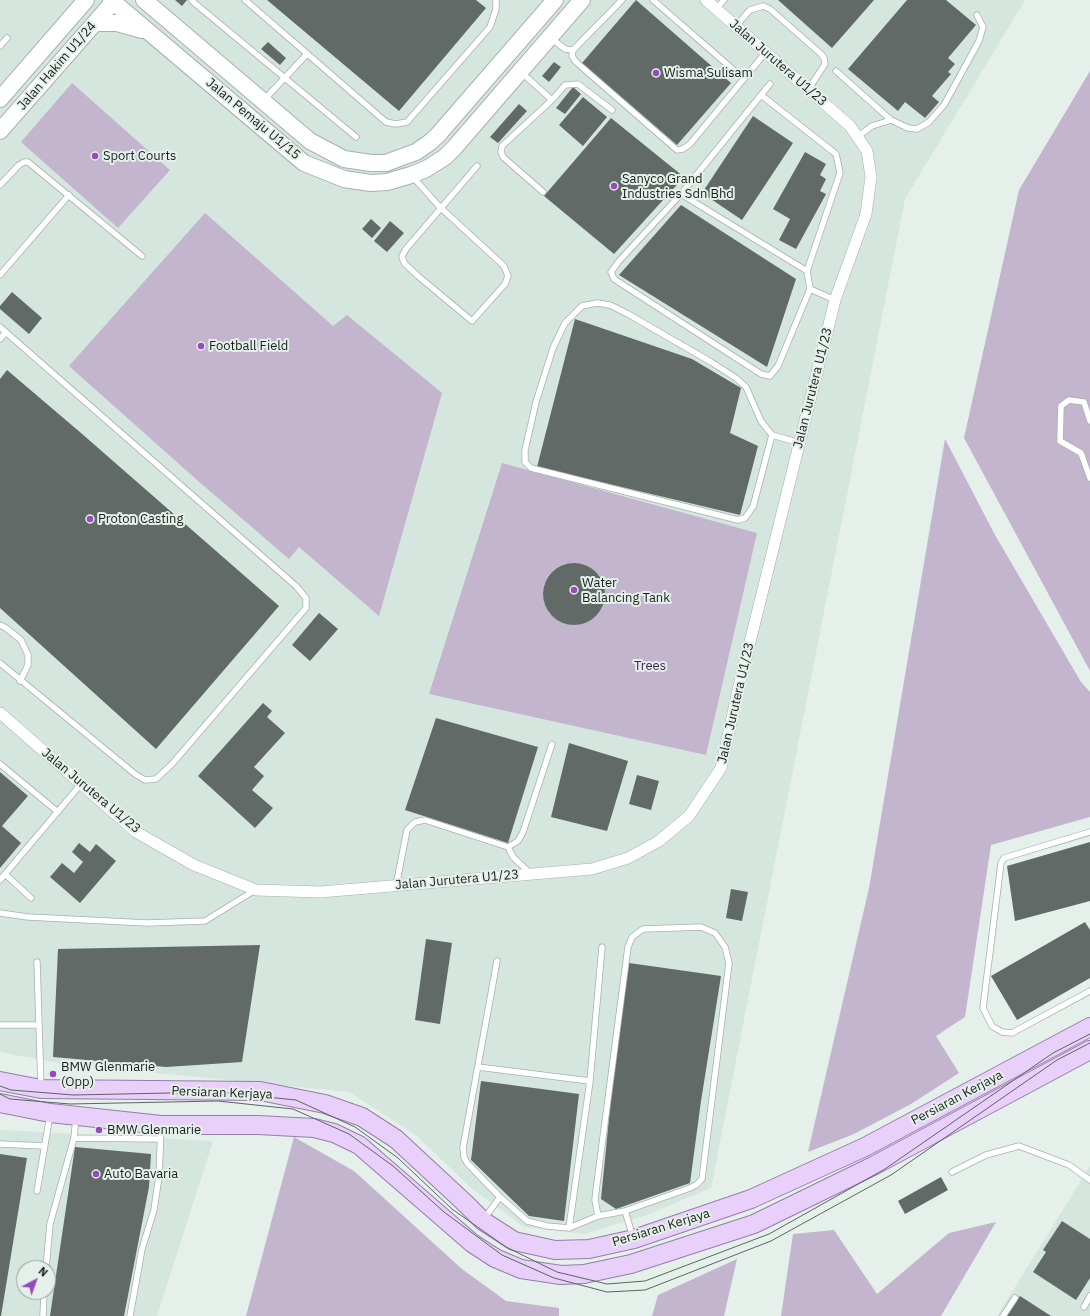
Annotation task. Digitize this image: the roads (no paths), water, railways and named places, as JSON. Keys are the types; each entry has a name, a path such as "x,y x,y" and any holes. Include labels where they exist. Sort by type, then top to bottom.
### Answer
{"main road":[{"name":"Persiaran Kerjaya","path":"0,1081 41,1089 260,1092 325,1104 362,1117 396,1139 465,1203 482,1221 514,1241 555,1250 590,1249 634,1239 751,1199 866,1147 1090,1027"},
{"name":"Persiaran Kerjaya","path":"0,1102 50,1113 76,1116 160,1132 258,1125 314,1128 334,1133 359,1145 472,1243 495,1258 521,1269 561,1275 584,1274 631,1264 754,1224 873,1166 1090,1050"}],"street":[{"name":"Jalan Pemaju U1/15","path":"144,0 310,141 344,159 370,163 386,163 402,158 416,152 437,136 555,0"},
{"name":"Jalan Pemaju U1/15","path":"113,1 304,162 344,179 358,182 386,182 411,175 445,157 582,0"},
{"name":"Jalan Jurutera U1/23","path":"0,713 136,832 194,865 256,890 320,892 592,869 628,858 659,841 689,816 721,768 739,686 835,300 866,214 871,177 867,151 850,126 706,0"},
{"name":"Jalan Hakim U1/24","path":"0,132 113,1"},
{"name":"Jalan Hakim U1/24","path":"0,99 79,4"},
{"path":"94,23 117,23 150,33"}],"lane":[{"path":"245,0 386,122 396,124 407,122 490,27 496,9 496,0"},
{"path":"622,0 573,50 572,56 576,62 677,150 683,149 690,144 766,52"},
{"path":"654,0 744,79"},
{"path":"716,9 724,0"},
{"path":"192,1 356,137"},
{"path":"736,26 750,10 763,6 770,8 824,58 825,64 808,90"},
{"path":"836,71 891,120 908,128 917,129 929,122 944,105 979,41 983,27 977,15"},
{"path":"549,37 565,49 573,50"},
{"path":"0,46 7,38"},
{"path":"263,101 307,54"},
{"path":"520,71 552,100"},
{"path":"543,192 503,157 501,152 502,146 552,100 565,85 578,84 612,110"},
{"path":"761,95 836,154 840,173 807,271 810,289 778,366 770,376 761,374 614,279 611,272 619,261 681,194 761,95 770,84"},
{"path":"857,137 872,126 891,120"},
{"path":"0,185 19,165 24,162 28,162 142,256"},
{"path":"411,175 432,200 441,208 504,266 508,276 505,284 472,321 418,276 402,260 402,256 406,249 441,208 477,166"},
{"path":"681,194 807,271"},
{"path":"0,275 69,195"},
{"path":"810,289 835,300"},
{"path":"772,435 753,507 745,518 738,520 531,468 526,462 526,450 536,402 553,348 565,323 582,306 597,303 610,305 628,314 736,378 746,387 761,421 772,435 800,443"},
{"path":"0,327 296,586 306,598 306,608 172,764 156,779 144,780 135,774 20,681 0,663"},
{"path":"0,339 6,332"},
{"path":"1090,422 1084,402 1069,400 1061,406 1060,441 1082,453 1090,478"},
{"path":"0,625 21,640 28,655 28,664 20,681"},
{"path":"508,847 518,841 523,832 552,744"},
{"path":"0,764 58,812"},
{"path":"0,880 81,784"},
{"path":"396,886 407,830 415,822 425,820 508,847 513,856 531,874"},
{"path":"1090,832 1004,858 1001,863 983,1008 992,1026 1002,1032 1012,1033 1090,991"},
{"path":"5,874 31,898"},
{"path":"0,913 148,923 205,921 256,890"},
{"path":"497,961 463,1148 464,1157 467,1163 500,1197 527,1221 547,1226 569,1228 598,1216 625,1211 696,1185 702,1179 729,963 725,947 715,933 701,927 643,929 632,937 628,947 597,1183 595,1200 598,1216"},
{"path":"569,1228 590,1081 602,947"},
{"path":"37,962 41,1089"},
{"path":"0,1025 39,1025"},
{"path":"478,1067 590,1081"},
{"path":"37,1192 50,1113"},
{"path":"47,1260 50,1224 74,1138 76,1116"},
{"path":"74,1138 160,1132 159,1176 154,1210 142,1249 130,1316"},
{"path":"0,1144 44,1146"},
{"path":"952,1172 986,1155 1019,1146 1069,1165 1090,1180"},
{"path":"482,1221 500,1197"},
{"path":"625,1211 634,1239"},
{"path":"1084,1307 1090,1296"},
{"path":"1003,1316 1015,1298"},
{"path":"43,1316 44,1300"}],"tram line":[{"path":"0,1086 11,1090 73,1095 218,1092 296,1100 355,1127 398,1158 452,1209 506,1247 557,1272 607,1284 645,1281 769,1234 885,1169 1053,1053 1090,1034"},
{"path":"0,1094 10,1099 70,1104 218,1101 293,1109 349,1134 393,1166 444,1212 502,1255 554,1278 607,1292 645,1290 771,1241 891,1175 1057,1060 1090,1043"}],"place":[{"name":"Wisma Sulisam","path":"656,73"},
{"name":"Sport Courts","path":"95,156"},
{"name":"Sanyco Grand Industries Sdn Bhd","path":"614,186"},
{"name":"Football Field","path":"201,346"},
{"name":"Proton Casting","path":"90,519"},
{"name":"Water Balancing Tank","path":"574,590"},
{"name":"BMW Glenmarie (Opp)","path":"53,1074"},
{"name":"BMW Glenmarie","path":"99,1130"},
{"name":"Auto Bavaria","path":"96,1174"}],"park label":[{"name":"Trees","path":"650,666"}]}
